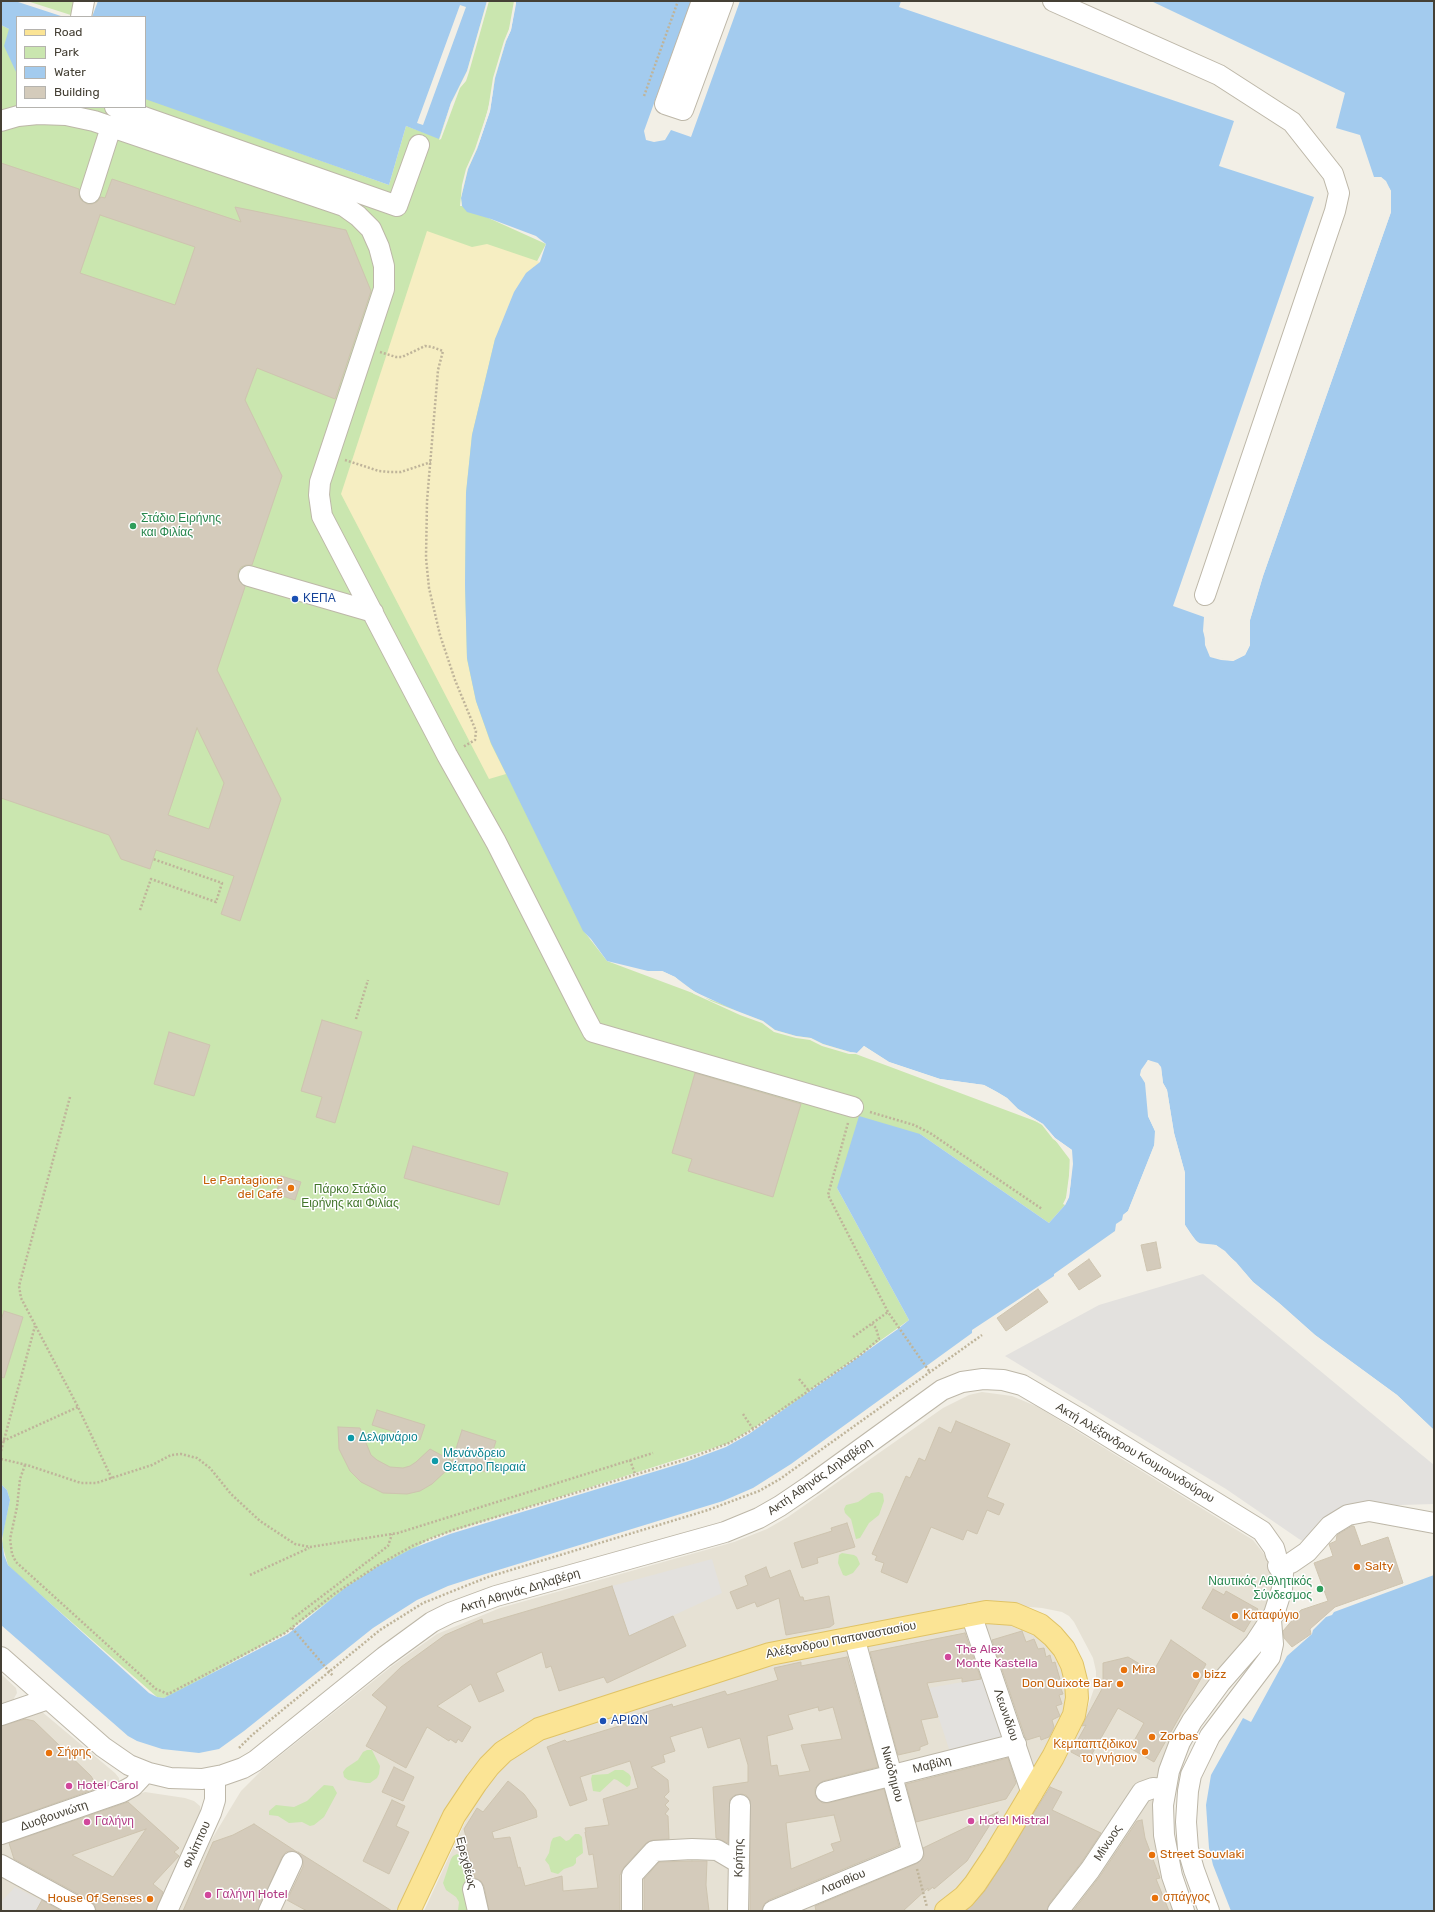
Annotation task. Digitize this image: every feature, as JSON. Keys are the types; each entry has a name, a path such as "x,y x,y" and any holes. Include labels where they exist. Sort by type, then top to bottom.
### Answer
{"main road":[{"name":"Αλέξανδρου Παπαναστασίου","path":"409,1911 454,1816 476,1783 496,1759 525,1737 558,1721 753,1659 971,1614 1003,1611 1030,1619 1053,1636 1064,1649 1072,1665 1077,1693 1074,1715 1066,1735 1032,1794 976,1884 946,1911"}],"street":[{"path":"81,16 84,1"},
{"path":"702,1 665,104 683,110 723,1"},
{"path":"1053,1 1219,75 1292,122 1333,174 1339,193 1335,211 1205,595"},
{"path":"118,108 397,206 419,145"},
{"path":"1,121 18,116 38,114 66,115 94,121 344,206 358,216 371,229 379,247 384,266 384,289 322,475 319,495 322,516 447,755 496,842 593,1032 853,1106"},
{"path":"90,193 111,127"},
{"path":"249,576 373,612"},
{"name":"Ακτή Αλέξανδρου Κουμουνδούρου","path":"988,1379 1012,1382 1031,1389 1253,1524 1262,1530 1285,1556 1282,1589 1277,1608 1271,1620 1255,1642 1220,1683 1192,1721 1175,1754 1165,1789 1163,1820 1166,1849 1172,1876 1184,1911"},
{"name":"Ακτή Αθηνάς Δηλαβέρη","path":"1,1657 111,1754 129,1765 146,1772 181,1779 215,1777 234,1772 255,1761 384,1657 432,1622 450,1613 496,1596 725,1532 759,1518 811,1485 942,1390 962,1382 988,1379"},
{"path":"1285,1556 1338,1520 1359,1512 1380,1512 1434,1523"},
{"name":"Λεωνιδίου","path":"971,1614 1032,1794"},
{"path":"1209,1911 1188,1849 1186,1822 1188,1791 1191,1775 1210,1736 1270,1657 1273,1644 1271,1620"},
{"name":"Νικόδημου","path":"854,1637 913,1853"},
{"path":"1,1715 48,1699"},
{"name":"Μαβίλη","path":"826,1792 1016,1744"},
{"name":"Δυοβουνιώτη","path":"1,1834 122,1792 134,1786 146,1772"},
{"name":"Φιλίππου","path":"167,1911 211,1814 215,1800 215,1777"},
{"name":"Μίνωος","path":"1058,1911 1085,1877 1142,1792 1147,1789 1165,1789"},
{"name":"Κρήτης","path":"738,1911 740,1805"},
{"path":"632,1911 632,1875 654,1851 692,1848 717,1850 739,1863"},
{"name":"Λασιθίου","path":"773,1911 913,1853"},
{"path":"269,1911 292,1862"},
{"path":"1,1865 85,1911"},
{"name":"Ερεχθέως","path":"473,1890 478,1911"}],"path":[{"path":"644,96 678,1"},
{"path":"383,353 396,357 402,357 425,346 432,346 443,351 438,370 425,531 427,571 434,612 444,648 454,680 476,731 475,740 463,747"},
{"path":"346,460 379,471 390,472 401,472 431,462"},
{"path":"140,910 151,879 216,902 222,883 153,859"},
{"path":"356,1020 368,980"},
{"path":"70,1097 19,1286 21,1298 78,1407 112,1479"},
{"path":"929,1371 898,1329 888,1312 828,1195 853,1106 914,1125 930,1133 1042,1209"},
{"path":"854,1337 888,1312"},
{"path":"25,1465 20,1479 17,1507 11,1532 10,1544 16,1562 25,1572 159,1692 168,1694 285,1633 348,1585 380,1564 414,1545 453,1530 711,1451 753,1430 859,1356 879,1339 876,1328 872,1324"},
{"path":"1,1451 36,1325"},
{"path":"236,1751 380,1630 423,1602 454,1589 708,1510 759,1491 798,1467 982,1335"},
{"path":"799,1379 809,1391"},
{"path":"3,1441 78,1407"},
{"path":"743,1414 753,1430"},
{"path":"250,1575 310,1547 392,1534 653,1453"},
{"path":"1,1459 81,1483 96,1483 152,1466 171,1455 181,1454 197,1458 210,1468 231,1494 260,1521 295,1544 310,1547"},
{"path":"630,1460 635,1474"},
{"path":"292,1619 388,1546 392,1534"},
{"path":"292,1628 328,1673"},
{"name":"Ερεχθέως","path":"462,1845 473,1890"},
{"path":"913,1853 928,1911"}],"shaded area":[{"path":"1203,1274 1434,1465 1434,1504 1368,1506 1309,1544 1299,1539 1226,1489 1005,1356 1099,1305"},
{"path":"982,1392 1012,1396 1038,1407 1253,1540 1268,1559 1273,1578 1266,1610 1168,1752 1176,1911 959,1911 1072,1740 1086,1712 1096,1683 1096,1671 1093,1658 1074,1622 1069,1616 1062,1612 1042,1608 994,1604 534,1720 515,1730 497,1744 402,1911 179,1911 210,1842 241,1791 262,1770 392,1666 437,1634 500,1608 734,1542 767,1529 788,1517 943,1408 969,1395"},
{"path":"712,1559 722,1593 629,1636 612,1586"},
{"path":"1006,1620 1039,1635 1058,1657 1068,1686 1065,1717 991,1848 951,1899 933,1911 424,1911 472,1807 497,1772 513,1758 540,1740 760,1666 987,1621"},
{"path":"1,1674 16,1688 17,1693 12,1702 1,1708"},
{"path":"985,1678 1005,1738 950,1752 929,1688"},
{"path":"41,1711 115,1773 119,1778 119,1783 1,1827 1,1722"},
{"path":"145,1792 185,1798 194,1801 200,1806 201,1812 161,1911 98,1911 6,1863 1,1857 1,1841"},
{"path":"1,1870 78,1911 1,1911"},
{"path":"15,1887 42,1901 36,1911 4,1911 1,1902"}],"green space":[{"path":"27,1 87,1 78,16"},
{"name":"Πάρκο Στάδιο Ειρήνης και Φιλίας","path":"487,1 515,1 516,4 462,206 546,244 534,267 583,930 607,961 1043,1124 1071,1161 1065,1205 1049,1223 920,1134 837,1188 909,1320 800,1399 729,1443 431,1538 332,1599 285,1633 172,1695 164,1698 157,1697 18,1575 8,1565 2,1544 10,1500 7,1490 1,1484 1,25 9,29 16,68 16,108 146,108 146,98 389,185 406,126 439,138"},
{"path":"879,1492 883,1494 884,1501 879,1515 869,1523 860,1538 856,1539 851,1519 845,1513 844,1509 846,1505 858,1502 871,1493"},
{"path":"842,1553 854,1555 857,1557 860,1564 853,1573 846,1576 843,1575 838,1563 839,1555"},
{"path":"372,1750 380,1766 377,1778 370,1783 348,1780 344,1777 343,1772 346,1768 358,1760 363,1752"},
{"path":"615,1770 623,1770 629,1774 631,1777 630,1785 627,1787 614,1779 600,1792 593,1791 591,1779 592,1775 608,1774"},
{"path":"324,1785 333,1786 337,1793 324,1817 314,1825 310,1826 302,1822 289,1823 278,1816 269,1815 269,1811 276,1805 294,1807 307,1801"},
{"path":"575,1834 579,1834 582,1837 583,1853 576,1858 576,1863 573,1866 564,1869 558,1874 551,1872 549,1865 545,1860 549,1853 553,1838 560,1836 566,1841"},
{"path":"457,1854 460,1855 461,1858 471,1911 458,1911 459,1902 456,1897 446,1890 443,1883 451,1859"}],"sand":[{"path":"427,231 472,247 487,244 540,262 534,267 495,339 472,435 466,493 465,584 467,659 476,701 491,744 506,774 489,779 341,494"}],"water":[{"path":"1,1 15,1 61,16 16,16 16,72 4,46 9,29 1,25"},
{"path":"98,1 487,1 467,71 451,103 439,139 406,126 389,185 146,99 146,16 92,16"},
{"path":"516,1 691,1 644,131 646,140 654,142 665,140 671,130 691,137 740,1 901,1 899,7 1234,121 1219,166 1314,197 1173,606 1204,617 1203,631 1210,656 1233,661 1245,655 1250,645 1250,620 1263,576 1391,212 1391,191 1381,177 1374,177 1360,135 1336,128 1345,93 1151,1 1434,1 1434,1430 1397,1395 1315,1335 1253,1282 1225,1251 1216,1245 1201,1244 1195,1240 1185,1225 1185,1173 1174,1133 1167,1090 1163,1083 1161,1067 1158,1063 1148,1060 1141,1070 1140,1075 1144,1079 1146,1085 1150,1105 1148,1116 1155,1131 1154,1146 1128,1211 1123,1215 1122,1220 1116,1224 1115,1231 1054,1274 1054,1276 972,1330 972,1333 791,1464 753,1488 723,1501 448,1586 417,1600 373,1628 244,1731 219,1749 199,1753 162,1749 137,1741 128,1736 1,1625 1,1484 7,1490 10,1500 2,1539 4,1555 8,1565 149,1693 157,1697 164,1698 288,1634 345,1588 377,1567 411,1549 450,1534 686,1462 726,1447 749,1434 909,1320 837,1188 859,1116 920,1134 1049,1223 1065,1205 1069,1197 1073,1164 1072,1150 1055,1138 1043,1124 1018,1109 1007,1098 984,1085 940,1079 889,1062 864,1046 857,1053 850,1052 823,1044 811,1038 796,1036 775,1030 763,1021 741,1013 695,992 675,977 662,971 648,971 607,961 591,939 583,931 491,743 476,701 467,658 465,584 466,493 472,435 495,339 514,292 526,273 540,262 546,244 536,236 491,219 467,212 462,206 461,198 468,169 477,149 490,111 495,78 506,41 511,30"},
{"path":"1434,1575 1434,1911 1231,1911 1213,1865 1209,1848 1206,1805 1211,1775 1243,1718 1251,1722 1287,1656 1312,1634 1313,1630 1326,1617 1332,1615 1334,1612"}],"pier":[{"path":"487,1 489,1 466,81 460,88 441,139 439,140 451,103 467,71"},
{"path":"514,1 516,1 516,4 511,30 506,41 495,78 490,111 477,149 468,169 461,198 462,206 460,206 462,185 466,169 475,149 488,110 493,78 509,29"},
{"path":"460,5 466,7 423,125 417,123"},
{"path":"1374,177 1381,177 1386,181 1391,191 1391,212 1263,576 1250,620 1250,645 1245,655 1233,661 1210,657 1205,645 1204,617 1206,617 1207,644 1211,655 1233,659 1243,654 1248,645 1248,620 1261,576 1389,211 1389,192 1384,182 1380,179 1373,179"},
{"path":"648,971 662,971 675,977 685,986 711,1001 763,1021 775,1030 796,1036 811,1038 823,1044 850,1052 857,1053 864,1046 889,1062 940,1079 984,1085 997,1092 1007,1098 1018,1109 1043,1124 1055,1138 1072,1150 1069,1197 1065,1205 1063,1204 1067,1196 1070,1151 1053,1139 1042,1125 1017,1110 1006,1100 996,1094 983,1087 940,1081 888,1064 864,1048 857,1054 849,1054 822,1046 810,1040 774,1032 762,1023 740,1015 694,994 674,979 661,973 647,973"},
{"path":"1148,1060 1161,1067 1163,1083 1167,1090 1174,1133 1185,1173 1185,1225 1191,1234 1198,1243 1216,1245 1236,1262 1253,1282 1315,1335 1397,1395 1434,1430 1434,1432 1396,1397 1313,1337 1277,1304 1251,1284 1224,1253 1216,1247 1200,1246 1193,1241 1183,1225 1183,1174 1172,1133 1165,1091 1161,1083 1159,1068 1151,1062 1147,1064 1142,1074 1147,1082 1150,1102 1152,1105 1150,1115 1157,1130 1157,1141 1137,1196 1123,1221 1123,1215 1128,1211 1155,1143 1155,1131 1148,1116 1145,1083 1140,1075"}],"building":[{"name":"Στάδιο Ειρήνης και Φιλίας","path":"1,163 79,189 81,200 87,204 97,202 101,197 105,198 112,179 241,222 235,207 346,230 371,291 335,399 257,368 245,400 282,476 252,565 241,567 238,572 238,579 245,587 217,670 281,799 240,921 221,914 234,876 156,850 150,869 121,859 109,835 1,798","holes":["100,215 195,247 175,305 80,273","197,728 224,783 209,829 168,815"]},
{"path":"322,1020 362,1032 335,1123 316,1117 322,1097 301,1091"},
{"path":"169,1032 210,1045 194,1096 154,1084"},
{"path":"695,1073 801,1104 773,1197 688,1171 692,1159 672,1153"},
{"path":"413,1146 508,1173 499,1205 404,1178"},
{"path":"281,1176 301,1182 295,1200 276,1194"},
{"path":"1156,1242 1161,1268 1147,1271 1141,1245"},
{"path":"1089,1259 1101,1276 1079,1290 1068,1274"},
{"path":"1038,1289 1048,1302 1006,1331 997,1318"},
{"path":"4,1311 23,1317 4,1378 1,1377 1,1320"},
{"path":"377,1410 425,1425 420,1440 372,1425"},
{"path":"956,1421 1010,1444 987,1497 1004,1504 999,1515 987,1510 977,1534 967,1530 963,1540 931,1527 907,1583 881,1572 884,1563 875,1560 877,1556 872,1554 906,1476 910,1478 919,1458 925,1461 939,1427 951,1433"},
{"name":"Μενάνδρειο Θέατρο Πειραιά","path":"338,1427 360,1428 371,1455 390,1467 403,1468 410,1466 430,1449 452,1461 447,1470 432,1484 420,1491 407,1494 383,1493 361,1482 350,1471 339,1449"},
{"path":"462,1430 496,1441 486,1472 452,1461"},
{"path":"847,1523 855,1547 817,1558 818,1563 802,1568 794,1543 832,1531 831,1528"},
{"name":"Salty","path":"1354,1526 1361,1546 1388,1537 1403,1583 1335,1607 1310,1629 1311,1634 1292,1647 1284,1638 1283,1631 1301,1610 1328,1601 1314,1563 1333,1556 1329,1544 1336,1541 1337,1535"},
{"path":"766,1567 770,1578 790,1570 800,1597 803,1597 804,1601 829,1596 834,1624 830,1627 786,1635 779,1598 757,1607 755,1602 737,1609 730,1592 748,1585 745,1576"},
{"path":"612,1586 629,1636 673,1616 686,1646 607,1683 604,1677 559,1691 551,1666 546,1668 542,1652 496,1673 504,1691 479,1702 471,1684 437,1706 471,1727 462,1742 458,1739 456,1743 450,1739 449,1741 427,1727 406,1768 366,1746 387,1707 372,1695 401,1667 445,1635 482,1619 483,1624"},
{"name":"Καταφύγιο","path":"1213,1589 1224,1595 1226,1591 1258,1609 1244,1632 1202,1608"},
{"path":"1022,1631 1026,1642 1034,1639 1038,1649 1044,1648 1046,1657 1050,1655 1052,1663 1055,1662 1062,1686 1060,1686 1063,1694 1059,1695 1062,1704 1056,1706 1060,1716 1052,1720 1054,1727 1049,1737 1041,1740 1040,1736 1027,1740 1025,1737 992,1640"},
{"path":"965,1633 981,1679 962,1682 962,1678 927,1683 938,1717 921,1720 928,1744 920,1747 920,1750 898,1755 870,1652"},
{"path":"1171,1640 1206,1664 1202,1672 1204,1673 1154,1762 1130,1748 1144,1723 1118,1708 1088,1761 1071,1752 1086,1725 1082,1726 1103,1687 1103,1663 1128,1657 1153,1672"},
{"path":"847,1657 878,1767 823,1781 815,1788 815,1795 822,1803 828,1803 884,1789 899,1846 769,1900 764,1904 762,1911 750,1911 750,1800 746,1795 741,1794 735,1795 730,1799 728,1843 716,1838 713,1787 748,1782 748,1765 740,1738 708,1748 702,1727 670,1737 675,1751 663,1755 665,1762 651,1767 668,1780 669,1792 664,1797 669,1801 665,1805 669,1809 665,1814 668,1816 669,1839 653,1840 646,1843 624,1867 620,1875 620,1911 489,1911 484,1886 481,1881 475,1878 465,1841 467,1841 464,1829 477,1808 483,1812 508,1781 524,1794 536,1810 537,1817 492,1832 494,1839 510,1837 518,1868 520,1867 525,1886 562,1876 563,1891 598,1888 593,1854 589,1855 585,1828 609,1825 603,1799 638,1788 630,1761 580,1777 587,1800 570,1806 547,1747 565,1740 567,1742 619,1726 617,1721 672,1704 673,1707 725,1691 727,1695 778,1680 774,1668 801,1662 801,1666","holes":["818,1707 819,1711 833,1707 842,1739 801,1745 810,1771 779,1776 777,1765 771,1766 767,1736 793,1729 788,1715","834,1815 841,1841 831,1844 834,1851 791,1869 786,1823"]},
{"path":"25,1719 34,1721 91,1776 98,1788 2,1822 1,1726"},
{"path":"1008,1758 1016,1783 1006,1799 916,1822 906,1784"},
{"path":"394,1767 414,1777 403,1801 382,1792"},
{"path":"1050,1787 1062,1792 1052,1810 1101,1833 1081,1863 1049,1904 1047,1911 966,1911 985,1891"},
{"path":"392,1800 405,1806 396,1826 409,1832 389,1874 363,1861"},
{"path":"128,1802 179,1848 174,1852 179,1856 153,1884 163,1892 156,1911 96,1911 95,1905 91,1901 14,1859 9,1843","holes":["146,1829 113,1877 72,1855"]},
{"path":"998,1812 967,1861 934,1889 933,1887 928,1891 928,1888 903,1911 816,1911 815,1906 918,1863 924,1856 923,1848"},
{"path":"1142,1820 1145,1838 1160,1878 1156,1879 1169,1911 1073,1911 1100,1876 1137,1821"},
{"path":"254,1824 297,1852 286,1852 282,1857 258,1911 183,1911 213,1842 233,1835"},
{"path":"298,1852 392,1911 307,1911 287,1900 303,1867 303,1861"},
{"path":"707,1861 706,1885 709,1911 644,1911 644,1879 659,1862"},
{"path":"42,1900 61,1911 36,1911"}],"place":[{"name":"Στάδιο Ειρήνης και Φιλίας","path":"133,526"},
{"name":"ΚΕΠΑ","path":"295,599"},
{"name":"Le Pantagione del Café","path":"291,1188"},
{"name":"Δελφινάριο","path":"351,1438"},
{"name":"Μενάνδρειο Θέατρο Πειραιά","path":"435,1461"},
{"name":"Salty","path":"1357,1567"},
{"name":"Ναυτικός Αθλητικός Σύνδεσμος","path":"1320,1589"},
{"name":"Καταφύγιο","path":"1235,1616"},
{"name":"The Alex Monte Kastella","path":"948,1657"},
{"name":"Mira","path":"1124,1670"},
{"name":"bizz","path":"1196,1675"},
{"name":"Don Quixote Bar","path":"1120,1684"},
{"name":"ΑΡΙΩΝ","path":"603,1721"},
{"name":"Zorbas","path":"1152,1737"},
{"name":"Κεμπαπτζιδικον το γνήσιον","path":"1145,1752"},
{"name":"Σήφης","path":"49,1753"},
{"name":"Hotel Carol","path":"69,1786"},
{"name":"Hotel Mistral","path":"971,1821"},
{"name":"Γαλήνη","path":"87,1822"},
{"name":"Street Souvlaki","path":"1152,1855"},
{"name":"Γαλήνη Hotel","path":"208,1895"},
{"name":"σπάγγος","path":"1155,1898"},
{"name":"House Of Senses","path":"150,1899"}]}
